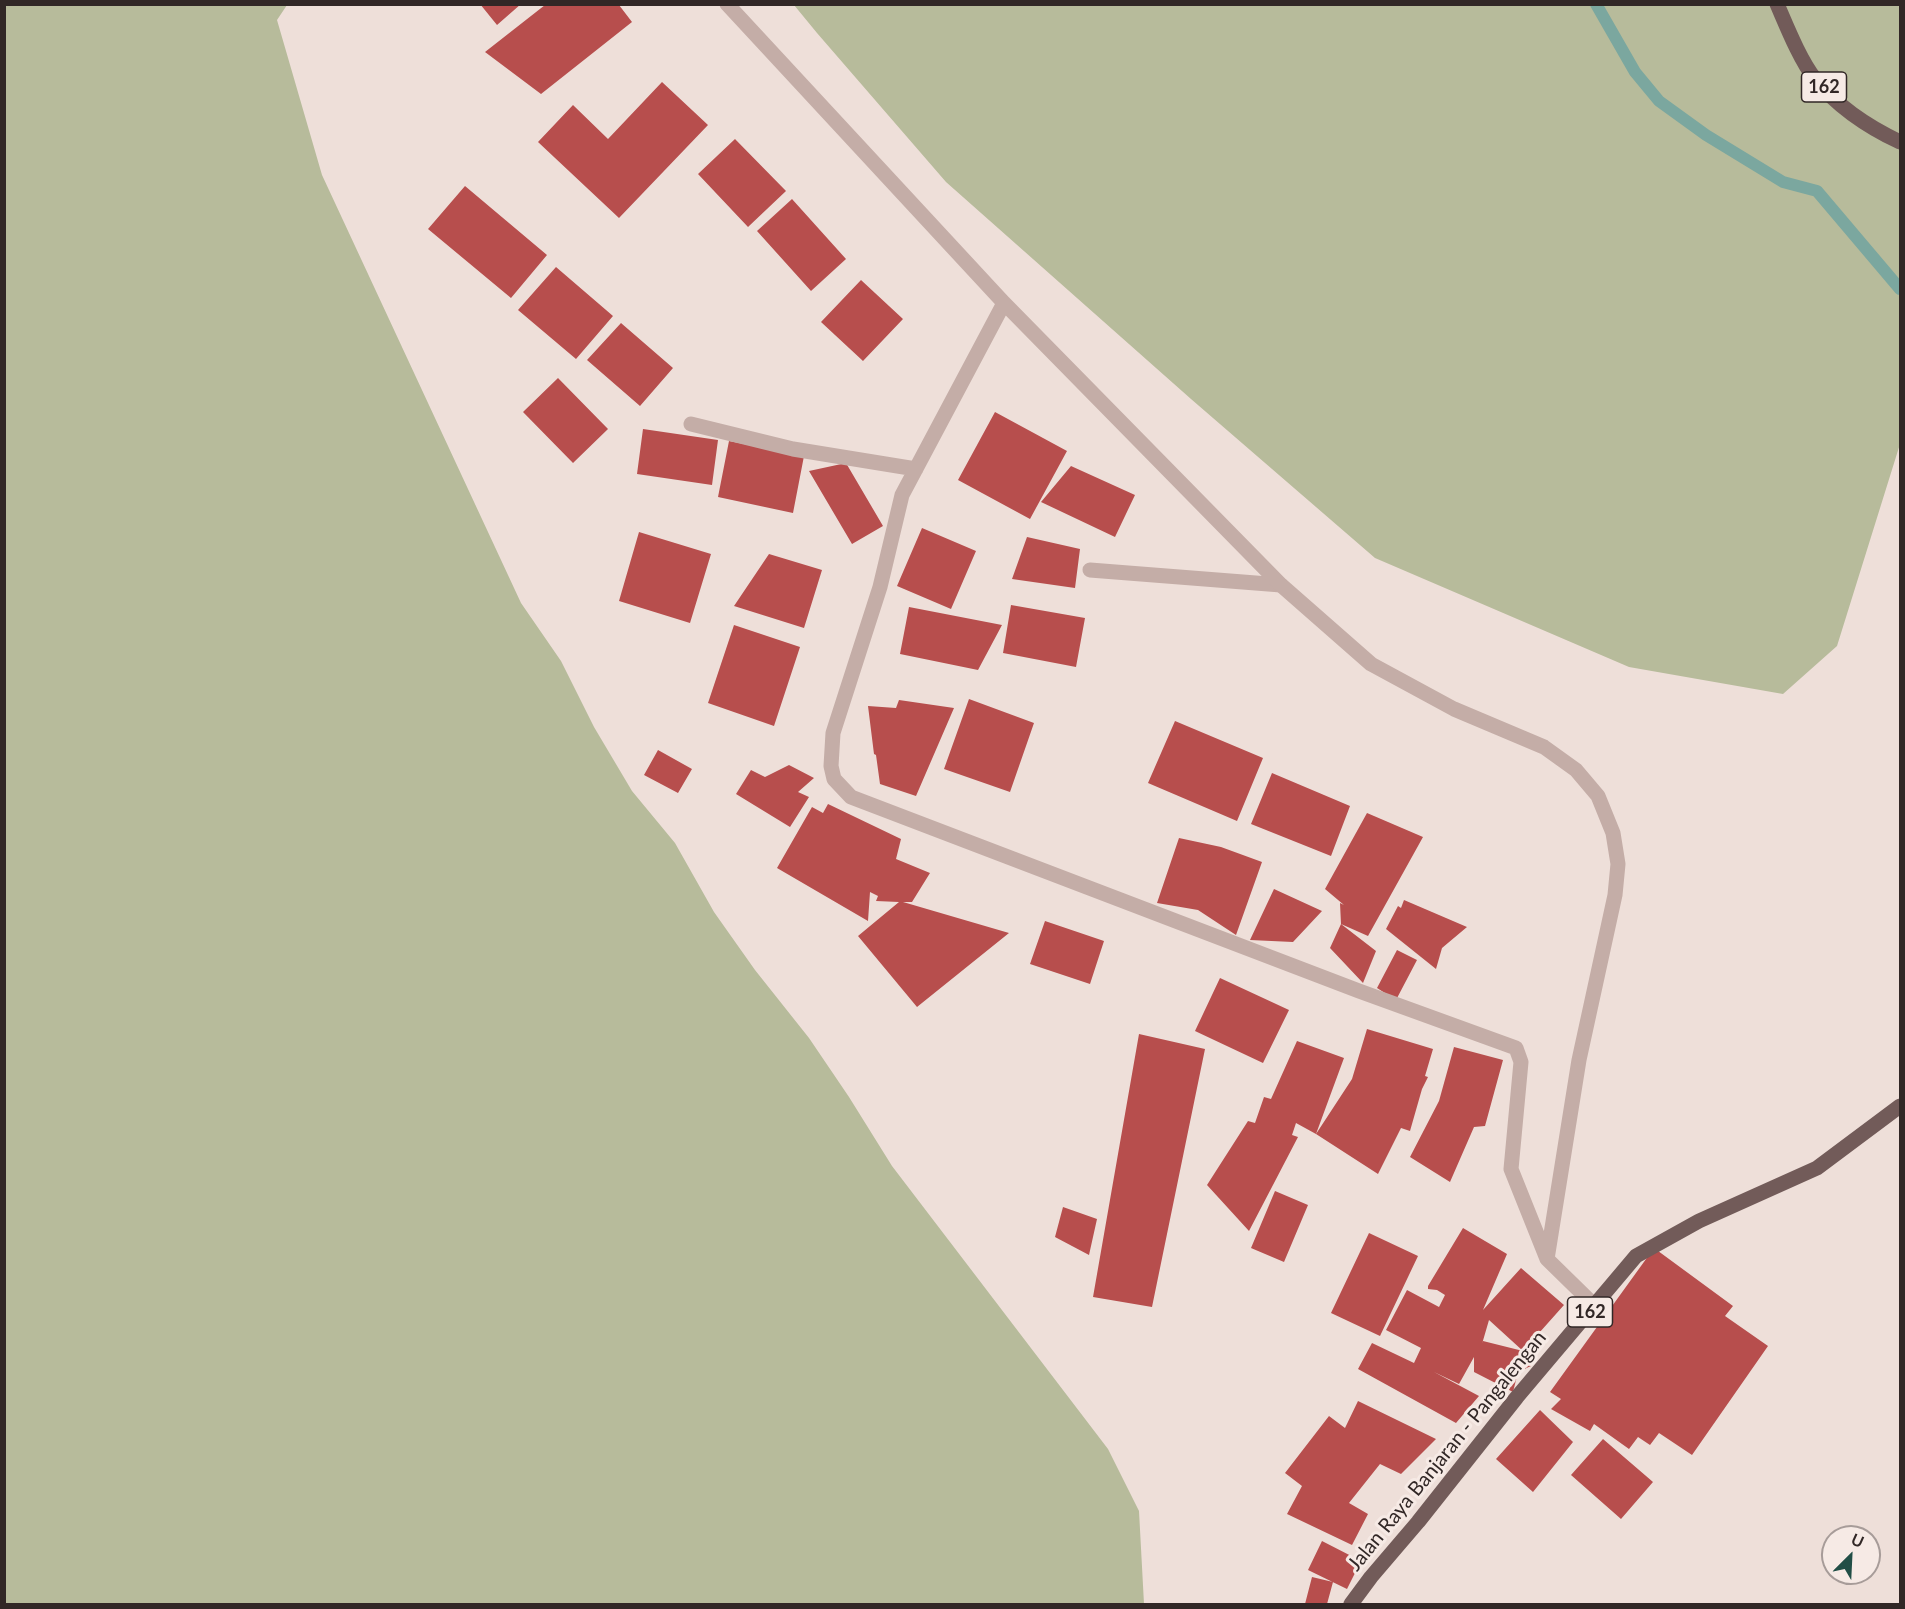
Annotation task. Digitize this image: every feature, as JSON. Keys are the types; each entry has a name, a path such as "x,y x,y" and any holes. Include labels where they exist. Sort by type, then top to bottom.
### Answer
{"main road":[{"name":"162","path":"1777,4 1789,33 1815,78 1853,116 1900,142"},
{"name":"Jalan Raya Banjaran - Pangalengan","path":"1351,1605 1371,1577 1418,1522 1517,1397 1636,1256 1699,1221 1817,1168 1900,1106"}],"street":[{"path":"727,4 1004,303 1281,585 1371,664 1454,709 1544,747 1576,770 1598,796 1614,833 1618,864 1615,895 1579,1060 1546,1259"},
{"path":"1004,303 902,495 880,587 833,733 831,766 834,779 850,797 1359,991 1516,1048 1521,1062 1510,1169 1546,1259 1595,1306"},
{"path":"691,424 793,449 916,469"},
{"path":"1090,570 1281,585"}],"green space":[{"path":"5,4 287,5 277,20 322,175 521,603 561,661 594,727 632,791 675,843 714,912 755,970 809,1038 892,1166 1108,1449 1139,1511 1144,1604 5,1604"},
{"path":"794,5 1900,5 1900,444 1837,646 1783,694 1629,667 1375,558 946,182"}],"building":[{"path":"480,4 521,4 497,25"},
{"path":"545,5 619,5 632,22 541,94 485,52"},
{"path":"662,82 708,125 619,218 538,142 573,105 608,139"},
{"path":"735,139 786,191 748,227 698,174"},
{"path":"465,186 547,255 511,298 428,229"},
{"path":"792,199 846,259 811,291 757,231"},
{"path":"556,267 613,316 576,359 518,310"},
{"path":"861,280 903,319 863,361 821,322"},
{"path":"621,323 673,368 640,406 587,360"},
{"path":"558,378 608,429 573,463 523,412"},
{"path":"995,412 1067,451 1030,519 958,480"},
{"path":"643,429 718,440 712,485 637,474"},
{"path":"729,441 804,456 793,513 718,497"},
{"path":"846,463 883,526 852,544 809,471"},
{"path":"1071,466 1135,495 1115,537 1041,502"},
{"path":"922,528 976,551 951,609 897,586"},
{"path":"639,532 711,554 690,623 619,601"},
{"path":"1027,537 1080,549 1075,588 1012,579"},
{"path":"769,554 822,570 804,628 734,606"},
{"path":"1011,605 1085,618 1076,667 1003,653"},
{"path":"909,607 1002,625 978,670 900,654"},
{"path":"734,625 800,647 774,726 708,703"},
{"path":"969,699 1034,723 1010,792 944,769"},
{"path":"899,700 954,708 916,796 880,784 874,754 868,706 896,708"},
{"path":"1175,721 1263,758 1237,821 1148,783"},
{"path":"658,750 692,769 678,793 644,775"},
{"path":"789,765 814,778 798,792 809,797 790,827 736,794 751,770 765,777"},
{"path":"1272,773 1350,806 1331,856 1251,824"},
{"path":"828,804 901,839 896,859 930,873 912,902 903,902 1009,933 917,1007 858,936 899,902 876,901 878,896 870,892 868,921 777,868 812,807 823,813"},
{"path":"1367,813 1423,837 1368,936 1341,924 1340,903 1344,905 1325,889"},
{"path":"1179,838 1221,847 1262,862 1236,935 1198,910 1157,903"},
{"path":"1274,889 1322,911 1293,942 1250,940"},
{"path":"1404,900 1467,927 1442,948 1436,969 1386,929 1398,906 1401,908"},
{"path":"1045,921 1104,941 1090,984 1030,964"},
{"path":"1341,924 1376,951 1363,983 1330,948"},
{"path":"1397,950 1417,960 1396,1000 1377,988"},
{"path":"1220,978 1289,1010 1263,1063 1195,1031"},
{"path":"1367,1029 1433,1049 1425,1076 1428,1077 1422,1089 1410,1131 1401,1128 1378,1174 1316,1134 1352,1079"},
{"path":"1139,1034 1205,1049 1152,1307 1093,1297"},
{"path":"1297,1041 1344,1058 1316,1134 1296,1123 1292,1135 1298,1137 1249,1231 1207,1185 1248,1121 1255,1123 1264,1097 1271,1099"},
{"path":"1454,1047 1503,1060 1485,1126 1474,1127 1450,1182 1410,1157 1439,1101"},
{"path":"1275,1191 1308,1205 1284,1262 1251,1248"},
{"path":"1063,1207 1097,1219 1089,1255 1055,1237"},
{"path":"1463,1228 1507,1254 1483,1310 1521,1268 1564,1305 1523,1351 1520,1361 1531,1366 1518,1372 1513,1392 1474,1372 1474,1357 1459,1384 1434,1372 1479,1396 1456,1423 1358,1369 1372,1343 1414,1363 1421,1348 1386,1330 1407,1290 1439,1307 1445,1295 1437,1290 1428,1289 1428,1286","holes":["1489,1320 1523,1351 1483,1341 1482,1344"]},
{"path":"1369,1233 1418,1256 1380,1336 1331,1313"},
{"path":"1654,1248 1733,1306 1725,1316 1768,1346 1692,1455 1659,1433 1650,1445 1638,1437 1629,1449 1594,1424 1590,1431 1551,1409 1561,1399 1550,1392"},
{"path":"1358,1401 1436,1439 1401,1474 1380,1464 1349,1503 1368,1514 1352,1545 1287,1514 1302,1486 1285,1473 1329,1416 1345,1428"},
{"path":"1540,1410 1573,1442 1533,1492 1496,1459"},
{"path":"1603,1439 1653,1482 1621,1519 1571,1475"},
{"path":"1322,1541 1361,1561 1347,1589 1308,1570"},
{"path":"1312,1577 1333,1582 1327,1604 1305,1604"}],"waterway":[{"path":"1596,4 1635,72 1659,101 1706,135 1783,182 1817,191 1900,289"}]}
